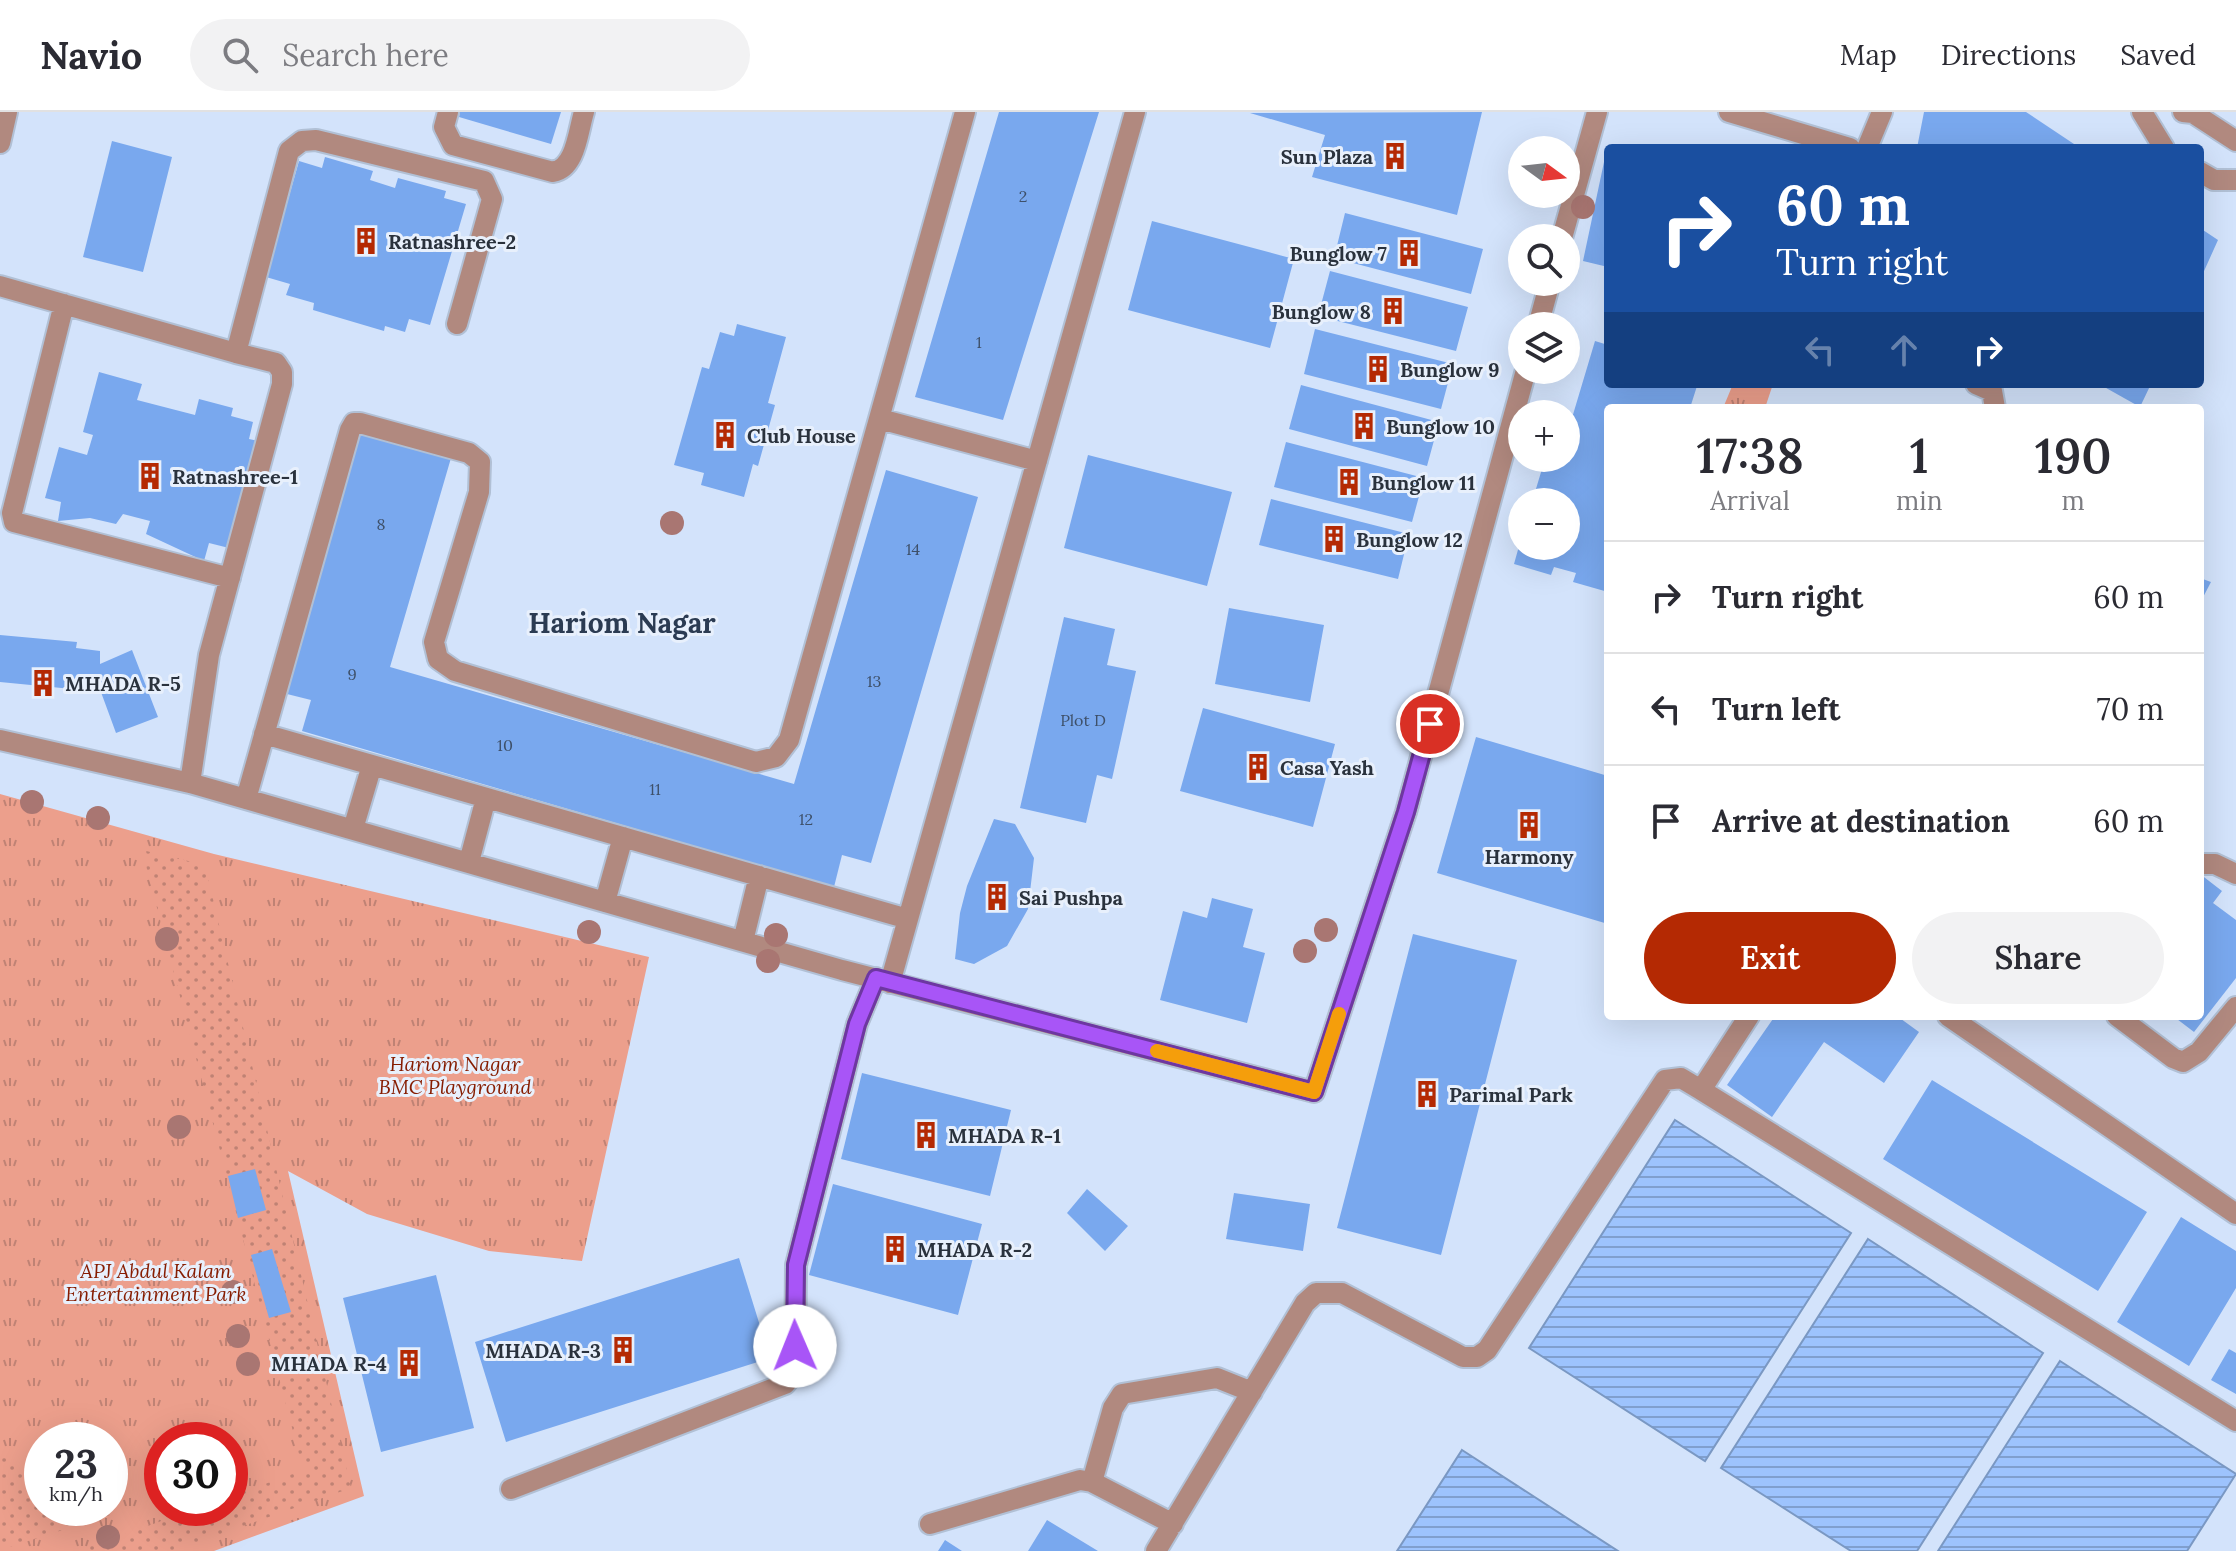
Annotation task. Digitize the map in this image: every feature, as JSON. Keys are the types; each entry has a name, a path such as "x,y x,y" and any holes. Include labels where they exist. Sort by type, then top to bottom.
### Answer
{"street":[{"path":"0,143 6,112"},
{"path":"448,112 444,127 453,145 553,172 560,171 569,161 584,112"},
{"path":"246,799 354,423 469,453 480,462 479,492 434,642 438,659 455,671 756,762 776,757 789,740 965,112"},
{"path":"511,1489 785,1384 795,1372 796,1265 857,1024 883,980 908,919 1135,112"},
{"path":"1566,224 1597,112"},
{"path":"1729,112 1837,144"},
{"path":"1869,144 1882,112"},
{"path":"2142,112 2162,144"},
{"path":"2183,112 2193,113 2236,141"},
{"path":"236,353 289,151 302,141 316,140 453,173 484,181 490,188 492,199 457,324"},
{"path":"2204,174 2214,180 2236,180"},
{"path":"0,286 276,363 282,372 209,655 190,783"},
{"path":"64,304 12,513 14,522 230,578"},
{"path":"0,740 190,783 883,980 1314,1092 1406,812 1522,384"},
{"path":"1985,388 1992,391 1994,404"},
{"path":"880,419 1037,461"},
{"path":"264,734 908,919"},
{"path":"353,829 372,765"},
{"path":"469,862 486,798"},
{"path":"605,902 623,837"},
{"path":"2204,864 2215,864 2236,874"},
{"path":"743,941 759,876"},
{"path":"2122,1020 2173,1058 2183,1062 2199,1052 2236,1007"},
{"path":"1701,1090 1746,1020"},
{"path":"1954,1020 2236,1214"},
{"path":"1156,1551 1305,1303 1316,1293 1342,1293 1463,1357 1477,1357 1487,1350 1665,1080 1681,1078 2236,1421"},
{"path":"1092,1482 1113,1408 1122,1394 1217,1378 1252,1392"},
{"path":"930,1524 1069,1482 1092,1482 1173,1524"}],"green space":[{"path":"1731,388 1772,388 1766,404 1725,404"},
{"name":"APJ Abdul Kalam Entertainment Park","path":"0,794 214,854 649,957 582,1261 489,1251 367,1214 288,1171 364,1496 214,1551 0,1551"},
{"path":"142,850 205,865 351,1488 248,1524 248,1490 303,1470"},
{"path":"0,1454 24,1467 24,1526 75,1526 0,1550"},
{"path":"147,1526 243,1526 172,1551 77,1551"}],"water":[{"path":"1675,1120 1851,1233 1705,1461 1529,1348"},
{"path":"1868,1239 2043,1353 1917,1551 1851,1551 1721,1468"},
{"path":"2060,1361 2236,1474 2187,1551 1938,1551"},
{"path":"1462,1450 1618,1551 1397,1551"}],"building":[{"path":"460,112 561,112 551,144 459,117"},
{"path":"999,112 1099,112 1003,420 915,397"},
{"name":"Sun Plaza","path":"1482,112 1457,215 1312,177 1325,135 1250,113"},
{"path":"1924,112 2026,112 2074,144 1918,144"},
{"path":"112,141 172,157 143,272 83,257"},
{"name":"Ratnashree-2","path":"325,157 373,171 370,180 395,188 398,178 446,191 444,198 466,204 430,325 409,319 405,332 385,326 384,331 313,310 314,303 286,295 290,284 266,277 299,161 322,168"},
{"path":"1604,162 1604,266 1583,261"},
{"name":"Bunglow 7","path":"1345,213 1483,249 1471,294 1334,258"},
{"path":"1152,221 1294,259 1270,348 1128,310"},
{"path":"2204,231 2218,240 2204,271"},
{"name":"Bunglow 8","path":"1330,271 1468,307 1456,351 1318,316"},
{"name":"Club House","path":"737,324 786,337 768,403 775,405 758,466 753,464 744,497 701,485 704,473 674,465 702,367 709,369 720,332 734,336"},
{"name":"Bunglow 9","path":"1315,329 1453,364 1441,409 1304,374"},
{"path":"1595,341 1604,344 1604,388 1696,388 1691,404 1604,404 1604,591 1573,582 1576,573 1554,567 1551,575 1514,564 1515,560 1580,560 1580,488 1536,488 1541,472 1580,472 1580,400 1577,400"},
{"name":"Ratnashree-1","path":"99,372 142,384 137,400 195,415 199,399 233,408 231,416 253,422 249,439 258,441 229,548 209,543 204,561 146,534 150,521 123,514 116,524 90,518 58,521 61,502 45,498 59,447 87,455 93,435 83,432"},
{"name":"Bunglow 10","path":"1301,385 1439,422 1427,466 1289,429"},
{"path":"2106,388 2149,388 2141,404 2135,404"},
{"path":"358,431 451,458 390,667 794,784 886,470 978,497 871,863 842,855 834,887 302,731 311,700 283,693"},
{"name":"Bunglow 11","path":"1286,442 1424,478 1412,522 1274,487"},
{"path":"1088,455 1232,492 1207,586 1064,548"},
{"name":"Bunglow 12","path":"1271,499 1409,534 1398,579 1259,545"},
{"path":"2204,579 2211,582 2204,595"},
{"path":"1229,608 1324,625 1310,702 1215,684"},
{"path":"1064,617 1115,629 1107,665 1136,671 1112,779 1097,775 1086,823 1020,808"},
{"name":"MHADA R-5","path":"0,635 77,642 76,648 100,651 100,664 132,650 158,717 116,733 98,684 72,681 72,689 0,682"},
{"name":"Casa Yash","path":"1203,708 1335,744 1313,827 1180,791"},
{"name":"Harmony","path":"1476,737 1604,775 1604,923 1437,873"},
{"name":"Sai Pushpa","path":"994,819 1015,824 1034,858 1028,909 1007,946 974,964 955,959 960,913 967,886"},
{"path":"2204,877 2222,891 2213,903 2236,920 2236,978 2204,1019"},
{"path":"1212,898 1253,909 1243,947 1265,953 1247,1023 1160,1000 1183,911 1207,918"},
{"name":"Parimal Park","path":"1413,934 1517,960 1441,1255 1337,1228"},
{"path":"1772,1020 1902,1020 1919,1032 1884,1083 1824,1042 1772,1117 1727,1085"},
{"path":"2178,1020 2203,1020 2194,1032"},
{"name":"MHADA R-1","path":"862,1073 1011,1110 990,1196 841,1159"},
{"path":"1932,1080 2147,1212 2098,1291 1883,1159"},
{"path":"255,1169 266,1210 238,1218 228,1176"},
{"name":"MHADA R-2","path":"833,1184 982,1224 958,1315 809,1275"},
{"path":"1087,1189 1128,1226 1105,1251 1067,1213"},
{"path":"1234,1193 1310,1204 1303,1251 1226,1239"},
{"path":"2181,1217 2236,1251 2236,1288 2189,1366 2117,1322"},
{"path":"272,1249 291,1312 269,1318 251,1255"},
{"name":"MHADA R-3","path":"739,1258 770,1358 506,1442 475,1342"},
{"name":"MHADA R-4","path":"436,1275 474,1428 381,1452 343,1298"},
{"path":"2229,1349 2236,1353 2236,1394 2211,1380"},
{"path":"1047,1520 1098,1551 1028,1551"},
{"path":"945,1540 962,1551 938,1551"}],"slow traffic":[{"path":"1157,1051 1314,1092 1339,1014"}],"place":[{"name":"Sun Plaza","path":"1395,156"},
{"name":"Ratnashree-2","path":"366,241"},
{"name":"Bunglow 7","path":"1409,253"},
{"name":"Bunglow 8","path":"1393,311"},
{"name":"Bunglow 9","path":"1378,369"},
{"name":"Bunglow 10","path":"1364,426"},
{"name":"Club House","path":"725,435"},
{"name":"Ratnashree-1","path":"150,476"},
{"name":"Bunglow 11","path":"1349,482"},
{"name":"Bunglow 12","path":"1334,539"},
{"name":"MHADA R-5","path":"43,683"},
{"name":"Casa Yash","path":"1258,767"},
{"name":"Harmony","path":"1529,825"},
{"name":"Sai Pushpa","path":"997,897"},
{"name":"Parimal Park","path":"1427,1094"},
{"name":"MHADA R-1","path":"926,1135"},
{"name":"MHADA R-2","path":"895,1249"},
{"name":"MHADA R-3","path":"623,1350"},
{"name":"MHADA R-4","path":"409,1363"}],"district":[{"name":"Hariom Nagar","path":"622,623"}],"route":[{"path":"795,1346 796,1265 857,1024 876,978 1314,1092 1406,812 1430,724"}],"park label":[{"name":"Hariom Nagar BMC Playground","path":"455,1074"}]}
